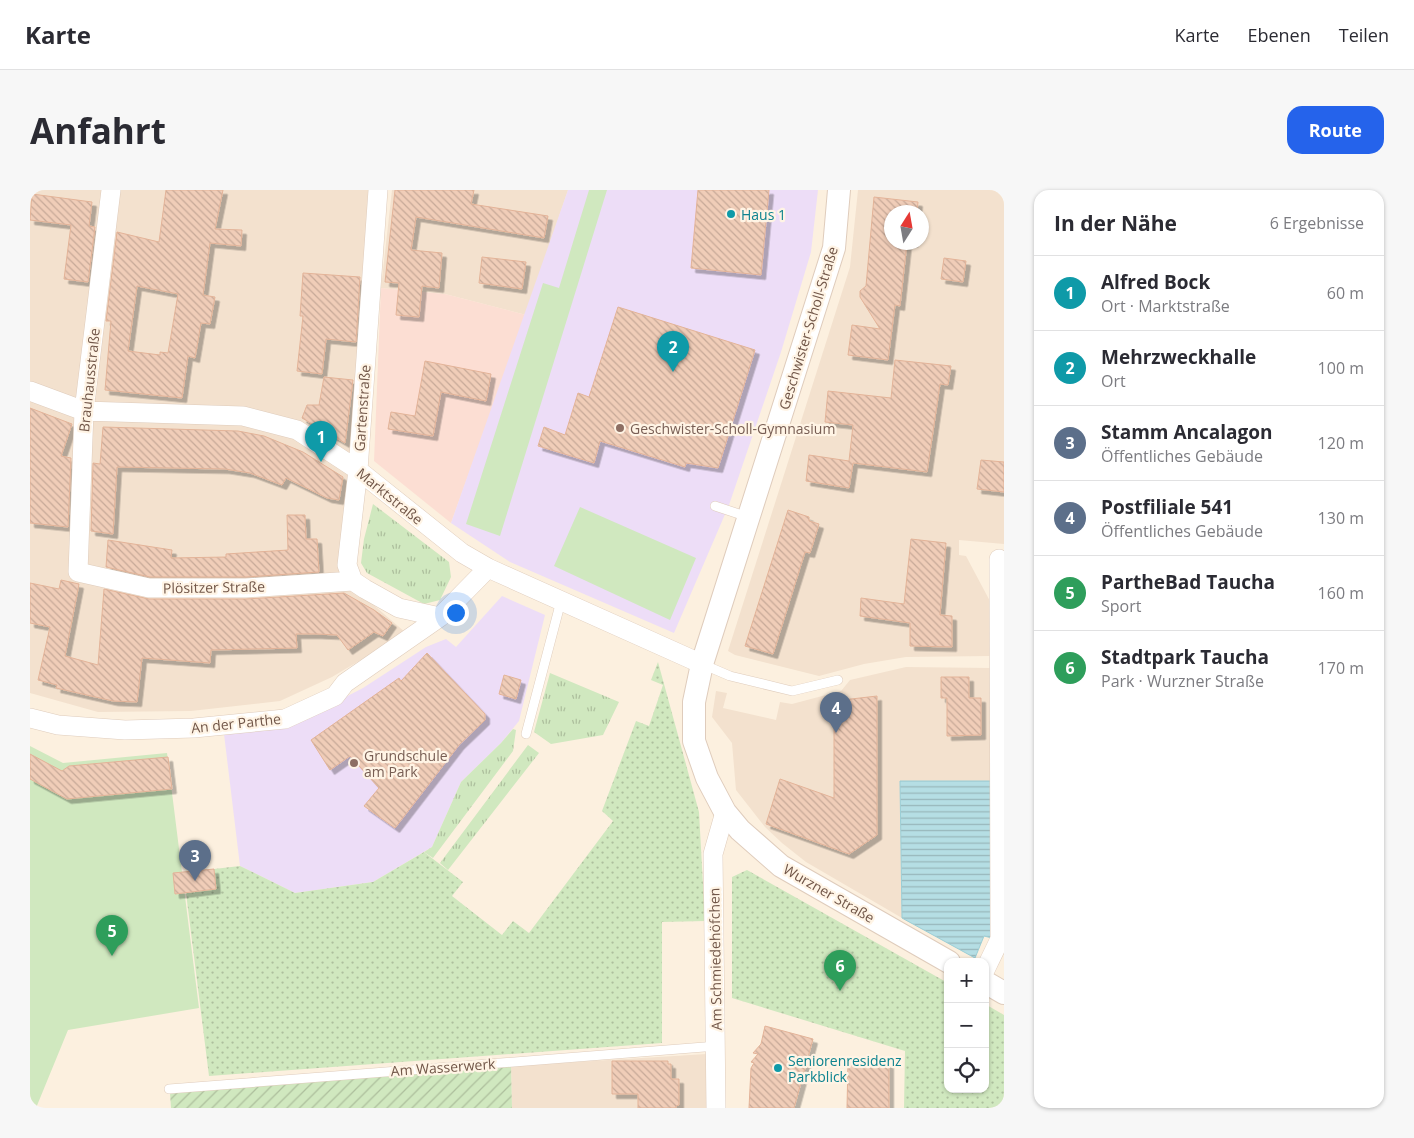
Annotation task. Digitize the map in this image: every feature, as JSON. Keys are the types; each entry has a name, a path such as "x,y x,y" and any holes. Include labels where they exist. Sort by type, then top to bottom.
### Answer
{"street":[{"name":"Brauhausstraße","path":"78,572 84,411 111,190"},
{"name":"Gartenstraße","path":"353,580 347,564 358,470 378,190"},
{"name":"Geschwister-Scholl-Straße","path":"702,664 834,248 840,190"},
{"name":"Marktstraße","path":"30,391 84,411 243,416 297,430 358,470 462,553 488,568 702,664"},
{"path":"989,962 1000,939 1002,731 999,559"},
{"path":"353,580 400,608 440,617 488,568"},
{"name":"Plösitzer Straße","path":"78,572 149,588 246,588 353,580"},
{"name":"An der Parthe","path":"30,718 58,725 125,730 194,728 285,719 335,696 345,683 440,617"},
{"name":"Wurzner Straße","path":"702,664 694,702 694,742 707,778 725,812 740,830 781,866 944,959"},
{"name":"Am Schmiedehöfchen","path":"716,1108 717,1046 713,854 725,812"},
{"path":"989,984 1004,993"}],"lane":[{"path":"715,506 749,517"},
{"path":"526,734 555,643 561,601"},
{"path":"702,664 730,676 792,691 838,680"},
{"name":"Am Wasserwerk","path":"170,1088 717,1046"}],"shaded area":[{"path":"30,190 368,190 366,278 339,575 406,633 332,677 280,701 191,711 98,712 30,693"},
{"path":"392,190 568,190 526,315 445,294 381,288"},
{"name":"Geschwister-Scholl-Gymnasium","path":"568,190 818,190 811,252 781,352 729,505 674,633 510,562 451,523"},
{"path":"858,190 1004,190 1004,544 959,540 959,555 966,556 992,605 990,656 906,657 864,664 819,676 735,655 728,651 850,267"},
{"path":"381,288 445,294 526,315 451,523 374,461"},
{"name":"Grundschule am Park","path":"502,596 545,615 519,721 501,743 461,782 432,847 373,882 295,893 240,866 224,734 303,719 363,688 426,647 446,639 456,647"},
{"path":"906,667 990,668 992,781 900,781 902,918 806,862 765,827 736,790 732,743 712,717 716,691 727,693 723,708 776,720 780,702 792,704 841,691 850,680"},
{"path":"707,1054 708,1108 512,1108 511,1066"}],"green space":[{"path":"589,190 607,190 500,536 466,524 543,283 559,288"},
{"path":"373,504 449,562 451,577 440,600 424,604 367,573 361,563 364,539"},
{"path":"580,507 696,558 670,620 554,566"},
{"path":"658,662 699,812 705,921 662,922 662,1043 209,1076 186,893 216,889 214,869 240,866 295,893 373,882 424,852 463,882 452,896 502,935 513,921 529,933 613,821 602,811 636,721 649,726 663,685 651,680"},
{"path":"550,673 619,702 603,735 551,744 534,732"},
{"path":"513,729 516,730 513,751 433,858 424,852 432,847 461,782"},
{"path":"528,745 539,753 448,870 440,863"},
{"path":"30,746 63,763 167,753 199,1008 68,1030 36,1108 30,1108"},
{"path":"747,870 944,981 944,1093 989,1093 989,1006 1004,1015 1004,1108 904,1108 905,1051 732,998 732,877"},
{"path":"511,1066 512,1108 171,1108 170,1093"}],"water":[{"path":"900,781 992,781 992,938 984,936 975,958 902,918"}],"building":[{"path":"166,190 223,190 215,229 242,230 241,246 210,243 203,295 215,297 210,324 201,323 195,358 188,356 182,398 105,390 111,321 106,321 117,232 159,242","holes":["137,286 178,294 168,353 160,352 160,355 128,351"]},
{"path":"395,190 474,190 471,204 548,216 544,238 416,217 411,250 442,253 439,288 422,286 419,317 396,315 399,283 385,282"},
{"name":"Haus 1","path":"698,190 769,190 761,275 691,268"},
{"path":"32,194 92,202 89,226 95,227 88,282 64,279 71,225 30,220"},
{"path":"874,197 918,202 918,205 884,205 884,250 906,250 900,306 895,305 888,360 848,355 852,325 880,329 860,297 860,291 866,286"},
{"path":"482,257 526,262 522,289 479,283"},
{"path":"944,258 966,261 963,282 941,279"},
{"path":"303,273 360,277 356,342 326,339 322,374 297,371 303,316 300,316"},
{"path":"618,307 755,350 718,468 686,463 685,467 600,441 594,463 538,446 544,427 565,435 578,393 589,397"},
{"path":"895,360 951,366 948,385 940,384 927,472 853,463 849,488 806,481 809,455 849,461 853,425 825,422 828,391 891,398"},
{"path":"425,361 491,374 486,401 441,392 433,436 388,429 391,412 415,416"},
{"path":"324,377 353,380 345,443 302,418 307,405 319,405"},
{"path":"30,408 72,424 61,456 71,458 68,527 30,523"},
{"path":"103,427 238,431 264,436 303,452 343,477 339,500 327,498 286,478 282,485 250,473 225,469 117,467 113,534 91,531 93,463 100,464"},
{"path":"981,460 1004,462 1004,492 977,489"},
{"path":"788,510 809,517 809,521 819,524 810,553 805,552 773,654 745,646"},
{"path":"287,515 305,515 306,539 317,539 319,572 246,577 150,577 106,567 108,540 172,550 171,558 226,557 226,554 288,550"},
{"path":"911,539 946,543 940,615 952,616 952,647 910,646 910,623 860,616 861,598 904,604"},
{"path":"61,580 79,584 65,656 98,665 104,589 149,599 246,599 344,593 392,623 383,636 374,632 348,650 337,635 296,634 297,648 211,650 210,663 142,658 137,702 113,701 56,688 57,685 38,680 50,627 30,623 30,583 59,589"},
{"path":"427,653 485,714 485,720 459,745 395,828 364,806 379,788 350,756 330,770 311,740 399,678 401,681"},
{"path":"504,675 521,680 516,699 499,694"},
{"path":"941,677 969,677 969,698 981,698 981,735 947,736 947,698 941,698"},
{"path":"877,696 877,835 849,854 766,824 780,779 834,798 834,701"},
{"path":"30,754 62,771 69,766 168,757 172,789 67,799 30,779"},
{"path":"214,869 216,889 175,894 173,873"},
{"name":"Seniorenresidenz Parkblick","path":"765,1026 813,1039 794,1108 749,1108 751,1068 754,1063 751,1062 758,1054 753,1053 761,1044"},
{"name":"Seniorenresidenz Parkblick","path":"848,1060 889,1061 889,1108 847,1108"},
{"path":"612,1061 668,1061 668,1064 671,1064 671,1079 679,1079 679,1105 676,1108 638,1108 638,1094 612,1094"}],"place":[{"name":"Haus 1","path":"731,214"},
{"name":"Mehrzweckhalle","path":"673,372"},
{"name":"Geschwister-Scholl-Gymnasium","path":"620,428"},
{"name":"Alfred Bock","path":"321,462"},
{"name":"Postfiliale 541","path":"836,733"},
{"name":"Grundschule am Park","path":"354,763"},
{"name":"Stamm Ancalagon","path":"195,881"},
{"name":"PartheBad Taucha","path":"112,956"},
{"name":"Stadtpark Taucha","path":"840,991"},
{"name":"Seniorenresidenz Parkblick","path":"778,1068"}]}
